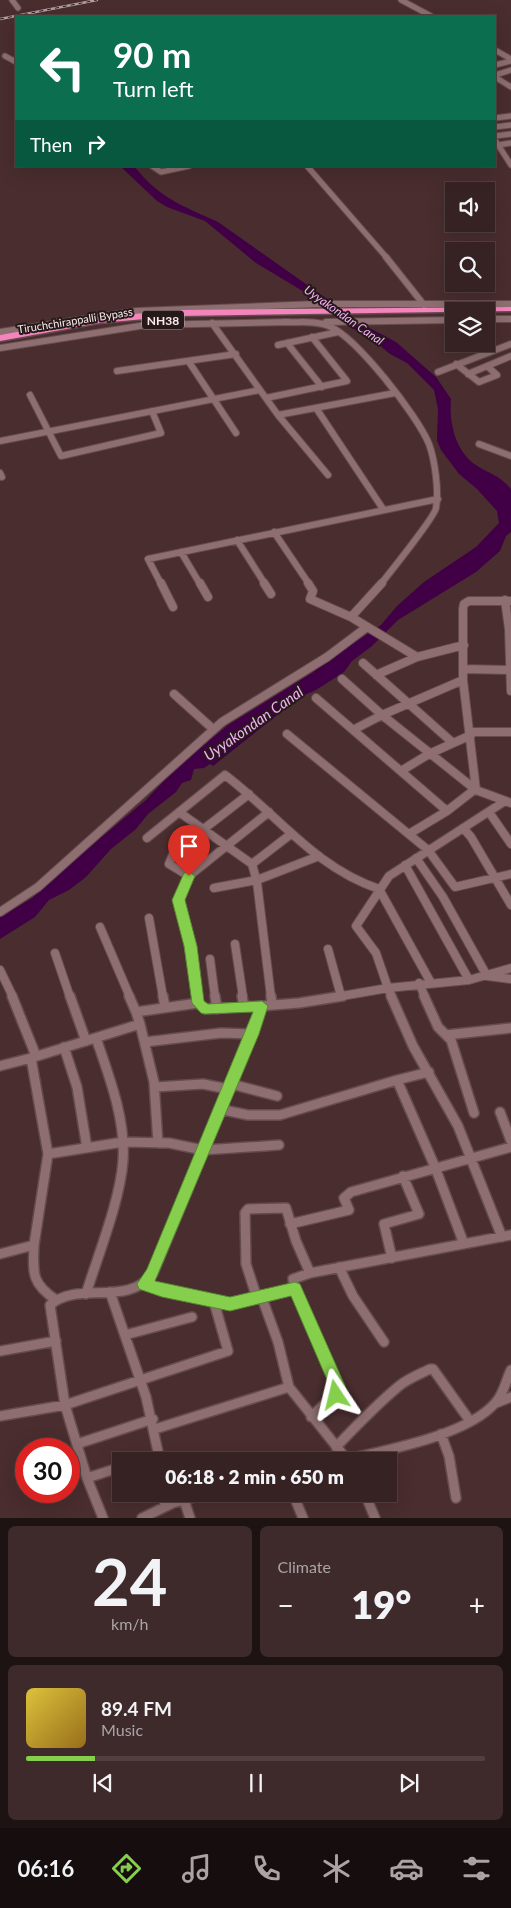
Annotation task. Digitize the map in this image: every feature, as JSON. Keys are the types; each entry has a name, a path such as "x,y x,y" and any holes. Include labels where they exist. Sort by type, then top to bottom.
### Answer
{"highway":[{"name":"NH38","path":"495,313 511,309"},
{"name":"Tiruchchirappalli Bypass","path":"0,338 140,316 246,311 330,317 445,310"},
{"name":"NH38","path":"495,314 511,314"},
{"name":"Tiruchchirappalli Bypass","path":"0,344 144,321 445,316"}],"street":[{"path":"12,0 18,8"},
{"path":"401,0 429,15"},
{"path":"496,52 511,60"},
{"path":"15,53 5,56 15,61"},
{"path":"496,65 511,60"},
{"path":"496,70 511,66"},
{"path":"496,76 511,70"},
{"path":"496,77 511,87"},
{"path":"504,82 511,80"},
{"path":"496,118 511,116"},
{"path":"496,127 511,125"},
{"path":"496,140 511,134"},
{"path":"496,140 511,143"},
{"path":"496,140 510,163"},
{"path":"503,153 511,152"},
{"path":"154,167 161,172 184,167"},
{"path":"308,167 373,240 424,305"},
{"path":"0,332 137,311 318,304 511,304"},
{"path":"495,315 511,319"},
{"path":"284,322 330,317 368,322 445,320"},
{"path":"0,348 146,325 212,323 284,322 326,325 347,338 395,394 418,424 430,444 438,499 436,510 411,545 373,595 351,617"},
{"path":"212,323 278,415 328,475"},
{"path":"278,345 338,332"},
{"path":"266,398 345,382 346,378 312,337"},
{"path":"287,343 322,387"},
{"path":"438,372 511,344"},
{"path":"503,347 511,352"},
{"path":"117,371 236,354"},
{"path":"468,374 511,356"},
{"path":"189,362 236,433"},
{"path":"456,364 479,382 497,375 487,366"},
{"path":"0,441 260,390"},
{"path":"278,415 395,394"},
{"path":"30,395 50,431 61,456 162,433 152,411"},
{"path":"316,408 383,509"},
{"path":"479,444 511,456"},
{"path":"173,606 148,558 438,499"},
{"path":"274,532 313,591 310,600 351,617 417,657"},
{"path":"237,540 271,594"},
{"path":"181,552 208,597"},
{"path":"475,790 471,734 463,680 464,604 469,601 508,600 511,691"},
{"path":"0,912 38,887 213,729 327,657 367,627"},
{"path":"376,675 417,657 464,645"},
{"path":"363,663 453,743"},
{"path":"463,669 509,670"},
{"path":"342,679 382,715 475,790 508,802"},
{"path":"353,730 409,702 463,680"},
{"path":"174,694 213,729"},
{"path":"316,698 446,811"},
{"path":"401,771 429,754 471,734 511,732"},
{"path":"288,734 428,850 455,887 511,874"},
{"path":"147,838 225,775 249,794 291,834 347,878 379,888 431,983"},
{"path":"409,834 475,790"},
{"path":"189,876 169,864 174,852 249,794"},
{"path":"311,1417 339,1390 295,1289 293,1279 310,1272 339,1266 507,1236 458,1126 413,1046 388,988 376,953 356,926 379,888 389,876 462,828 508,802"},
{"path":"179,812 252,864 256,880 272,1004"},
{"path":"269,812 189,876 178,900 190,946 198,1003 205,1009 299,1003 419,983 469,980 511,968"},
{"path":"490,812 511,844"},
{"path":"462,828 471,837 511,905"},
{"path":"252,864 291,834"},
{"path":"214,888 256,880 319,856"},
{"path":"416,858 443,896 487,976"},
{"path":"405,864 469,980"},
{"path":"149,918 165,1007"},
{"path":"100,927 136,1012 145,1042 155,1087 158,1143"},
{"path":"235,944 244,1007"},
{"path":"328,949 341,996"},
{"path":"55,953 86,1041"},
{"path":"210,959 217,1008"},
{"path":"0,970 6,980 33,1057 48,1154 34,1245 34,1279 39,1290 56,1300"},
{"path":"487,976 511,979"},
{"path":"419,983 438,1027 451,1040 474,1114"},
{"path":"136,1012 198,1003"},
{"path":"74,1438 65,1405 50,1305 60,1296 124,1291 144,1284 153,1273 262,1006"},
{"path":"0,1066 140,1024"},
{"path":"446,1035 511,1028"},
{"path":"145,1042 213,1034 252,1034"},
{"path":"86,1294 119,1185 123,1142 113,1090 96,1038"},
{"path":"64,1048 77,1087 87,1148"},
{"path":"219,1109 248,1115 280,1115 429,1072"},
{"path":"397,1080 435,1167 464,1244"},
{"path":"155,1087 203,1084 277,1096"},
{"path":"500,1112 511,1141"},
{"path":"48,1154 123,1142 158,1143 203,1150 279,1145"},
{"path":"290,1224 349,1210 344,1198 346,1194 470,1156 511,1147"},
{"path":"392,1258 384,1224 418,1214 403,1176"},
{"path":"310,1272 284,1206 246,1211 246,1264 278,1342 289,1387 339,1452"},
{"path":"0,1254 34,1245"},
{"path":"339,1266 353,1296 384,1342"},
{"path":"144,1284 162,1290 230,1304 295,1289"},
{"path":"110,1292 141,1381 154,1424 159,1452"},
{"path":"0,1416 65,1405 228,1351 214,1302"},
{"path":"125,1335 192,1317"},
{"path":"0,1351 56,1341"},
{"path":"336,1447 375,1406 390,1396 399,1386 430,1369 433,1369 440,1376 470,1421"},
{"path":"496,1403 511,1370"},
{"path":"80,1443 289,1387"},
{"path":"377,1452 441,1434 470,1421 496,1403 511,1397"},
{"path":"441,1434 449,1456 456,1498"},
{"path":"80,1456 102,1518"},
{"path":"87,1478 112,1470"},
{"path":"165,1502 165,1506"},
{"path":"142,1518 165,1506 178,1502"},
{"path":"185,1502 190,1518"},
{"path":"296,1502 303,1518"},
{"path":"368,1502 375,1518"}],"water":[{"name":"Uyyakondan Canal","path":"121,167 135,167 162,194 218,222 364,325 396,342 436,377 451,399 452,426 463,452 476,465 498,477 511,489 511,532 506,536 500,551 476,572 398,620 372,646 352,661 344,672 316,690 300,697 213,766 210,764 204,768 194,769 191,780 182,783 176,792 148,814 136,829 111,849 86,877 69,890 49,900 35,917 0,939 0,917 32,898 62,870 146,800 174,770 228,725 312,673 332,657 381,625 397,606 424,582 476,547 499,523 497,511 477,489 459,474 441,450 437,441 438,409 434,390 407,363 390,354 371,338 344,324 316,299 256,263 205,221 167,207 157,201"}],"railway":[{"path":"20,15 97,0"},
{"path":"0,19 15,16"}],"route":[{"path":"189,876 178,900 190,946 198,1003 201,1008 205,1009 262,1006 153,1273 144,1284 162,1290 230,1304 295,1289 334,1377 339,1390 336,1395"}]}
